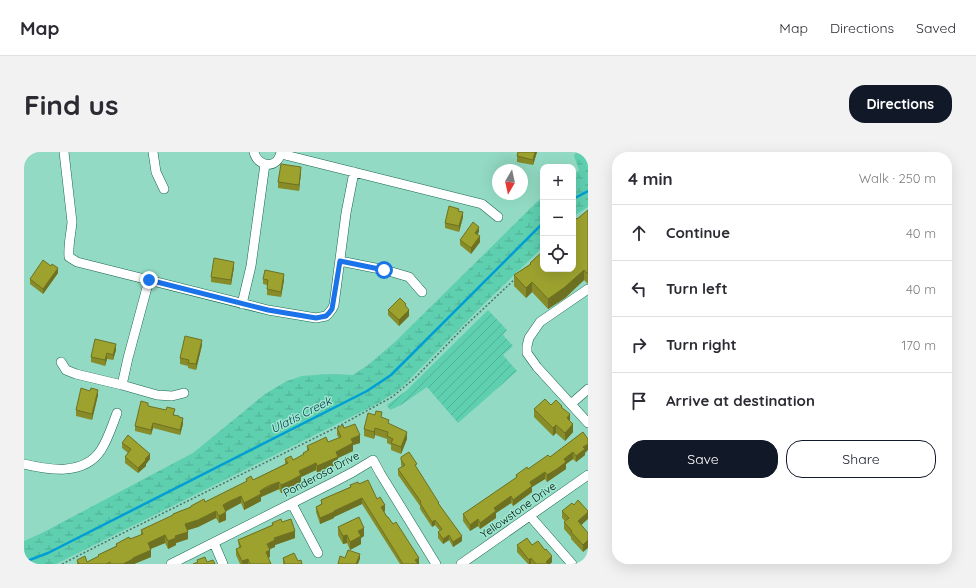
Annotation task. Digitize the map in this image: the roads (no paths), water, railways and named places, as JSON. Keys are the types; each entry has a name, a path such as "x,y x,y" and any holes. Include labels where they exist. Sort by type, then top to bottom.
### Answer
{"street":[{"path":"64,152 72,222 68,250 69,257 77,262 242,304 316,318 326,316 334,305 346,213 354,172"},
{"path":"153,152 156,172 164,189"},
{"path":"254,152 255,157 265,164 269,165 277,161 281,153 482,204 498,217"},
{"path":"242,304 251,266 265,164"},
{"path":"340,261 409,277 422,292"},
{"path":"122,385 149,280"},
{"path":"588,289 540,322 529,338 527,346 527,353 537,367 588,423"},
{"path":"61,362 66,370 76,374 157,395 172,396 184,393"},
{"path":"571,404 588,389"},
{"path":"24,464 60,470 75,468 90,462 100,451 117,413"},
{"name":"Ponderosa Drive","path":"171,564 292,504 373,460 436,564"},
{"name":"Yellowstone Drive","path":"461,564 588,475"},
{"path":"292,504 318,553"},
{"path":"530,516 572,564"},
{"path":"214,543 224,564"}],"waterway":[{"name":"Ulatis Creek","path":"576,197 588,191"},
{"name":"Ulatis Creek","path":"24,562 48,553 367,391 391,375 540,226"}]}
